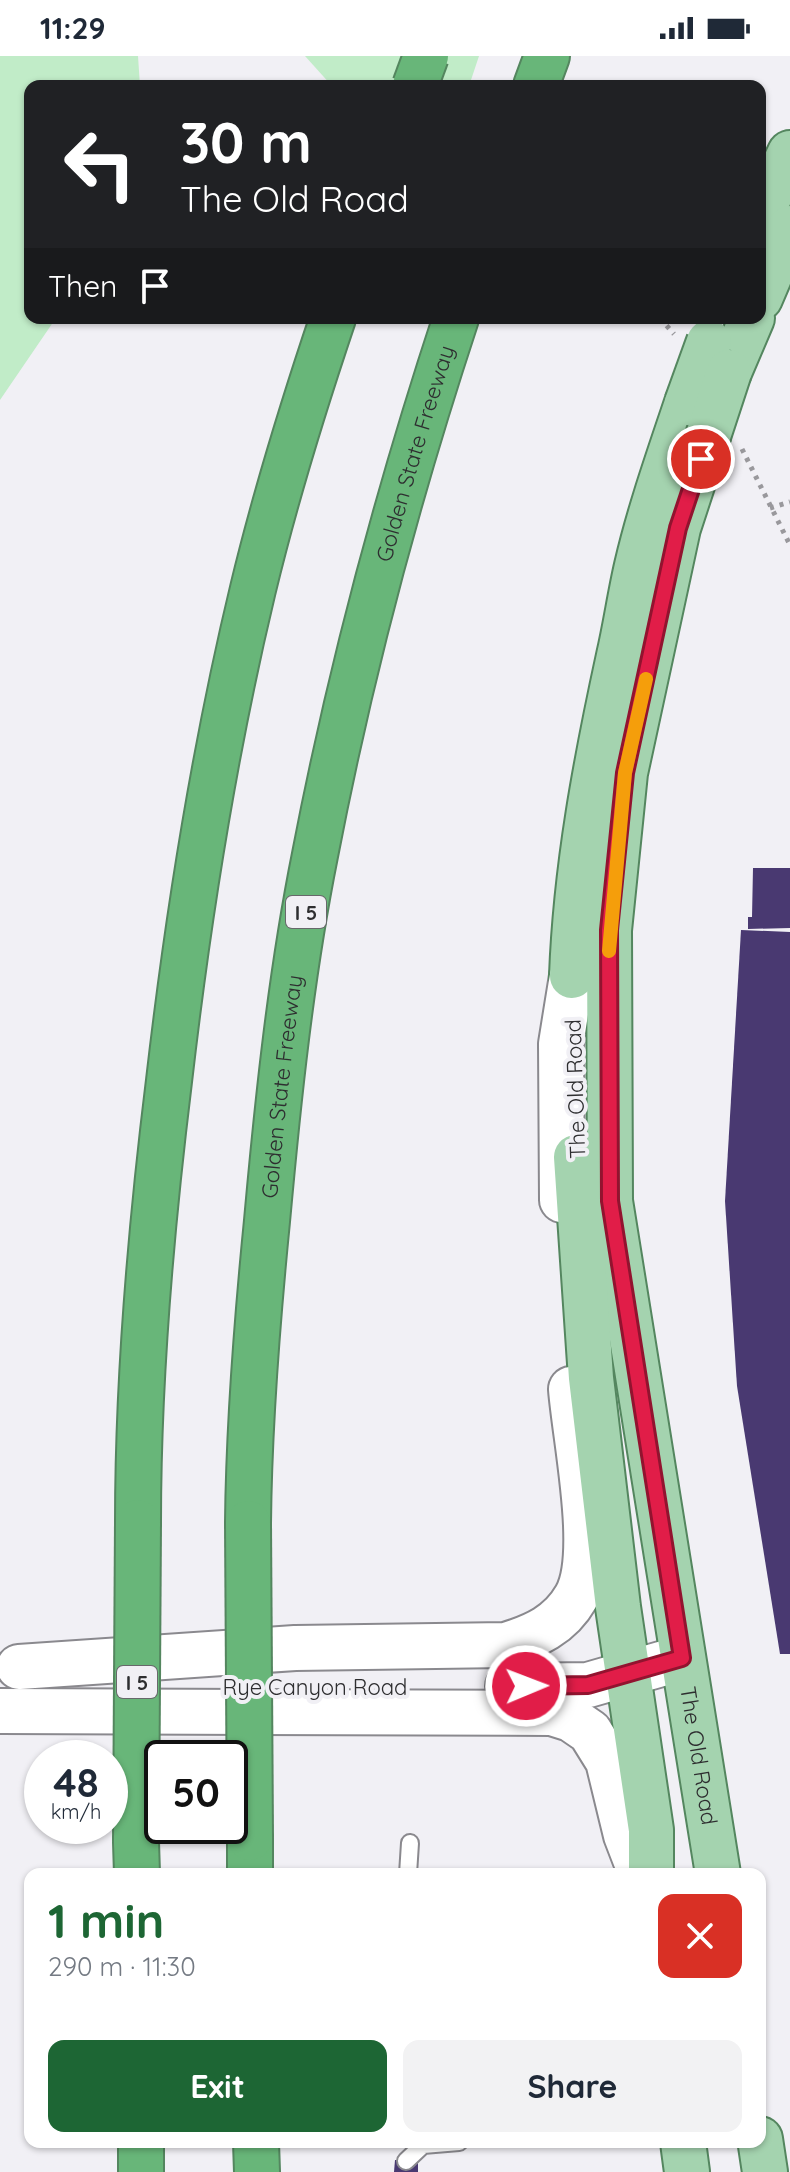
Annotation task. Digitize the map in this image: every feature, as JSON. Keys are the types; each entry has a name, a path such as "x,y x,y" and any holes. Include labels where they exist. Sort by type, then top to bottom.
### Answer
{"highway":[{"path":"417,80 426,56"},
{"path":"538,80 547,56"},
{"name":"I 5","path":"137,1858 138,1420 150,1257 181,973 226,711 253,588 290,453 331,324"},
{"name":"Golden State Freeway","path":"250,1856 249,1415 275,1129 314,857 370,608 402,489 454,324"},
{"path":"141,2148 141,2172"},
{"path":"256,2148 257,2172"}],"main road":[{"path":"766,203 790,153"},
{"path":"766,284 790,228"},
{"name":"The Old Road","path":"717,1868 610,1201 609,930 625,773 678,528 698,419 719,344 744,324"},
{"name":"The Old Road","path":"651,1868 651,1830 591,1378 576,1157 572,976 582,861 600,742 637,565 656,493 698,419"},
{"path":"6,1674 295,1648 506,1645 536,1636 561,1617 576,1597 584,1576 586,1532 563,1281 561,1044 572,976"},
{"name":"Rye Canyon Road","path":"6,1674 593,1669 628,1673 682,1658"},
{"path":"0,1711 552,1713 571,1719 590,1732 608,1761 626,1835 639,1868"},
{"path":"684,2148 687,2172"},
{"path":"761,2148 765,2172"}],"lane":[{"path":"408,1868 410,1843"},
{"path":"406,2161 420,2148"}],"path":[{"path":"770,508 790,502"}],"green space":[{"path":"0,56 138,56 140,80 24,80 24,324 52,324 0,400"},
{"path":"305,56 479,56 471,80 327,80"}],"building":[{"path":"753,868 790,868 790,928 748,929 748,917 752,917"},
{"path":"741,930 790,932 790,1654 780,1654 737,1386 725,1201"},
{"path":"395,2160 418,2161 418,2172 394,2172"}],"slow traffic":[{"path":"609,951 625,773 646,679"}],"route":[{"path":"526,1686 588,1685 682,1658 610,1201 609,930 625,773 678,528 701,459"}]}
